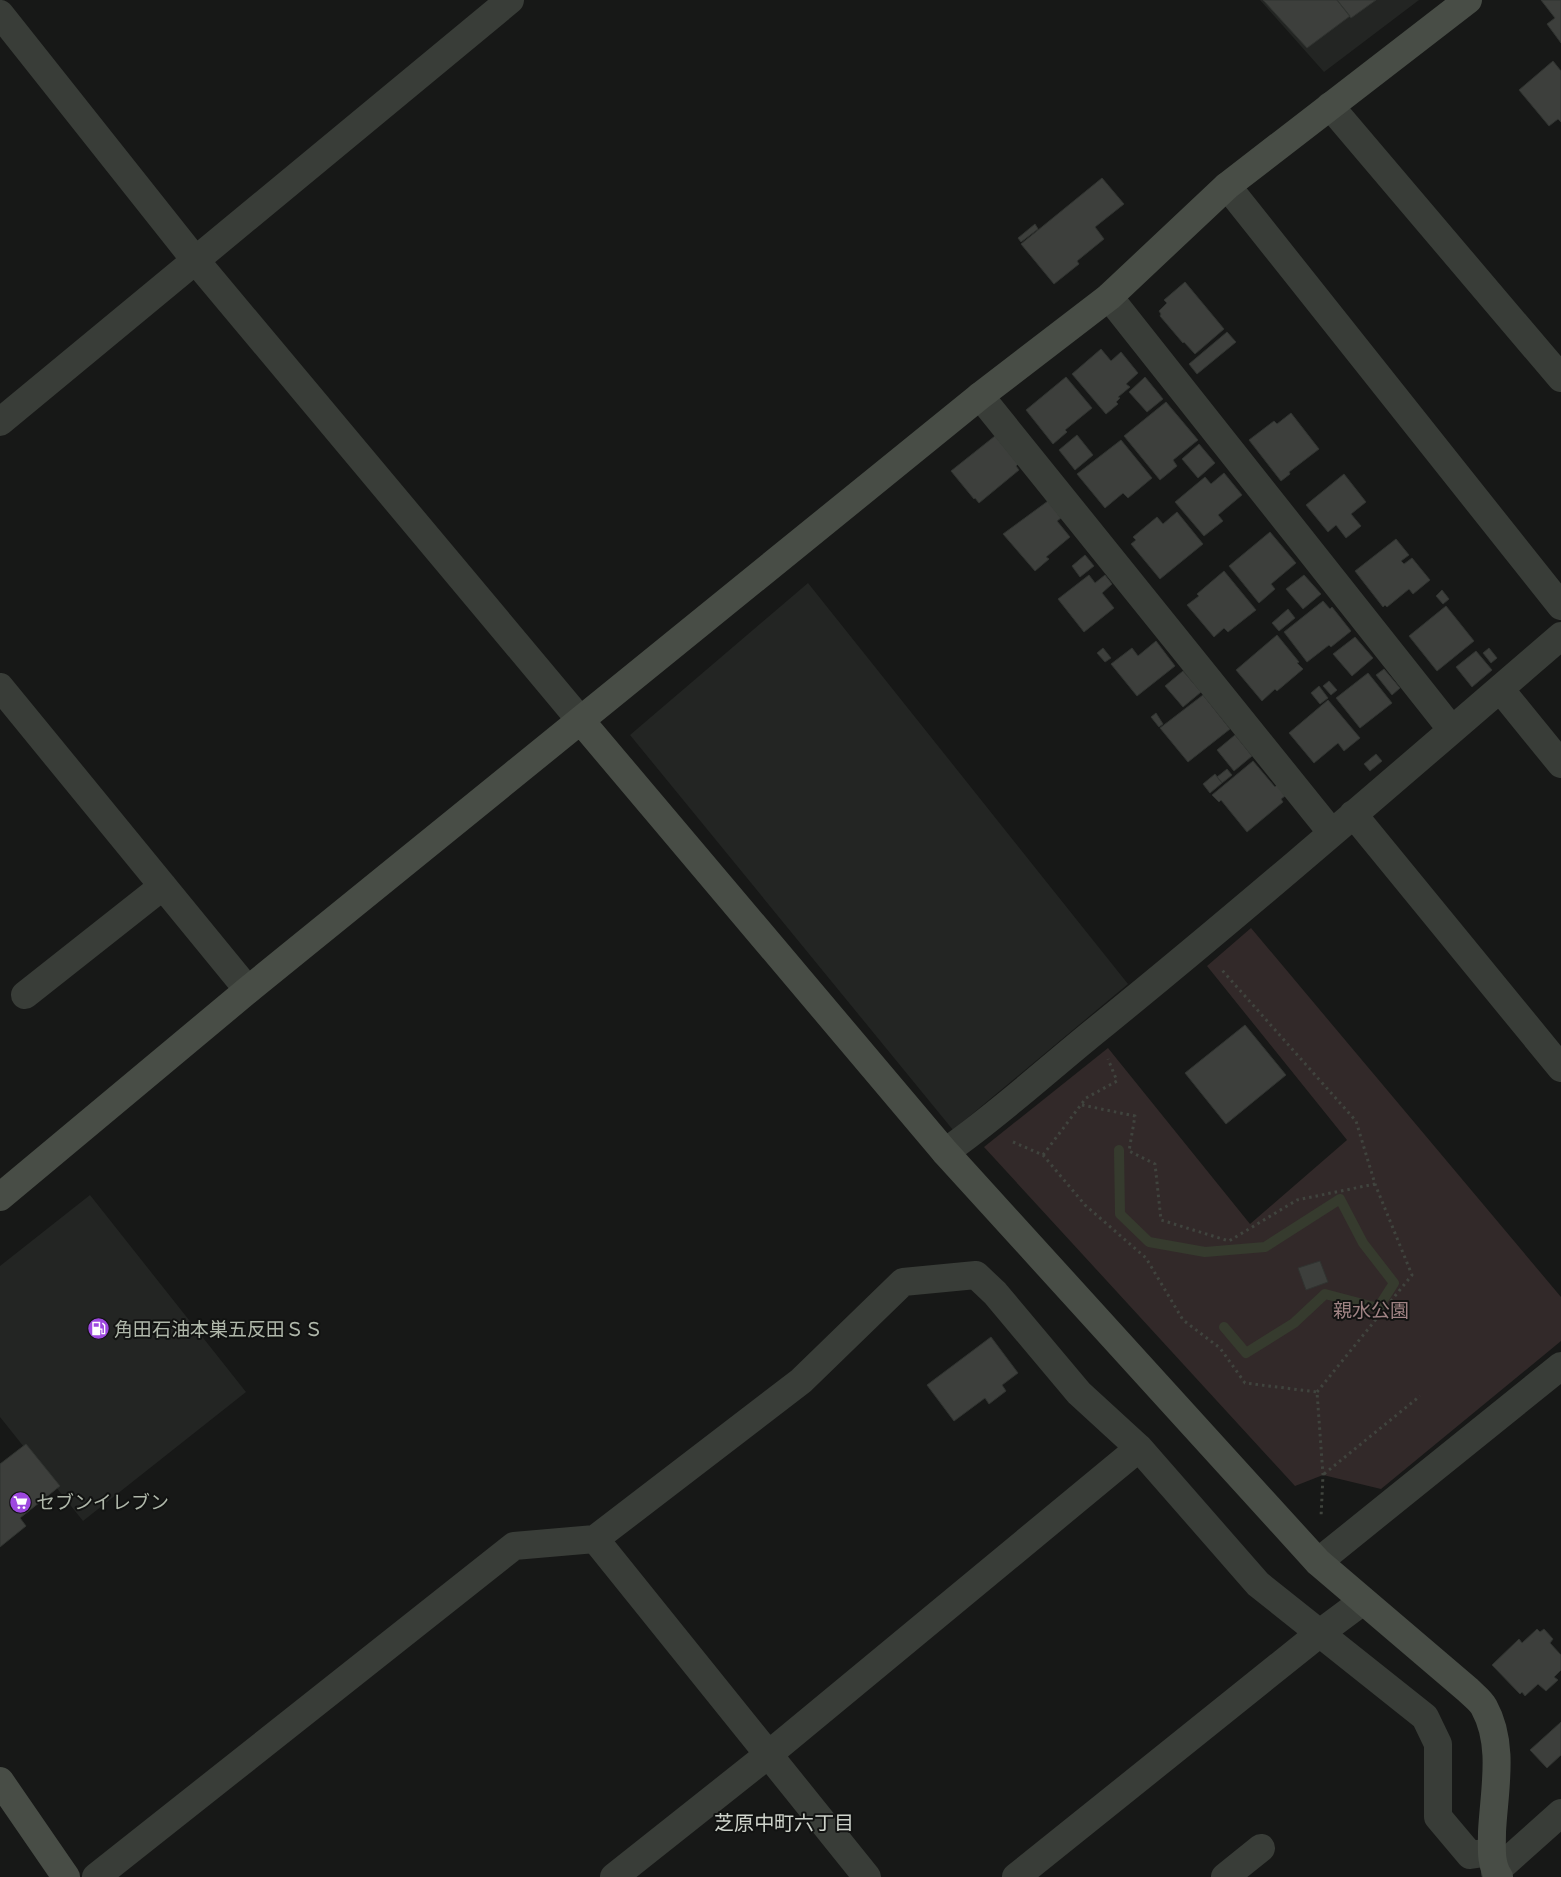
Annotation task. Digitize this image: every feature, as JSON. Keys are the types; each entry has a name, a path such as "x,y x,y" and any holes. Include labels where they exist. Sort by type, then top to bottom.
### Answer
{"street":[{"path":"0,422 510,0"},
{"path":"0,1197 248,990 980,396 1109,296 1227,186 1468,0"},
{"path":"0,14 196,261 944,1152 1318,1562 1468,1690 1484,1706 1496,1740 1495,1867"},
{"path":"1330,106 1561,378"},
{"path":"1227,186 1561,606"},
{"path":"1109,296 1452,730"},
{"path":"980,396 1332,833"},
{"path":"944,1152 980,1128 1096,1030 1200,946 1561,636"},
{"path":"0,687 9,715 163,886 248,990"},
{"path":"1500,688 1561,764"},
{"path":"1354,814 1561,1068"},
{"path":"25,995 163,886"},
{"path":"96,1877 514,1546 595,1540 801,1381 903,1282 976,1275 995,1293 1079,1393 1139,1448 1258,1584 1425,1717 1438,1744 1438,1817 1470,1855 1495,1867"},
{"path":"1318,1562 1561,1366"},
{"path":"614,1877 769,1754 1139,1448"},
{"path":"595,1540 867,1877"},
{"path":"1016,1877 1320,1633 1363,1601"},
{"path":"0,1780 66,1877"},
{"path":"1495,1867 1561,1813"},
{"path":"1225,1877 1261,1848"}],"path":[{"path":"1200,946 1356,1121 1375,1184 1412,1275 1317,1392 1323,1475 1318,1562"},
{"path":"1043,1155 1086,1098 1117,1081 1096,1030"},
{"path":"1082,1104 1135,1116 1129,1151 1155,1164 1161,1220 1229,1241 1297,1200 1375,1184"},
{"path":"980,1128 1043,1155 1084,1205 1146,1258 1183,1320 1220,1348 1245,1383 1317,1392"},
{"path":"1323,1475 1420,1396"}],"shaded area":[{"path":"1260,0 1419,0 1324,72"},
{"path":"808,583 1128,984 953,1130 630,735"},
{"name":"角田石油本巣五反田ＳＳ","path":"90,1195 246,1392 83,1521 0,1417 0,1266"}],"green space":[{"name":"親水公園","path":"1251,928 1561,1297 1561,1341 1381,1489 1323,1475 1295,1486 984,1147 1108,1048 1250,1224 1347,1140 1207,966"}],"building":[{"path":"1263,0 1337,0 1350,16 1307,48"},
{"path":"1337,0 1376,0 1351,18"},
{"path":"1541,0 1561,0 1561,43 1547,24 1555,18"},
{"path":"1553,61 1561,71 1561,122 1558,119 1549,126 1519,90"},
{"path":"1102,178 1124,204 1095,227 1104,239 1077,261 1079,264 1054,284 1021,244"},
{"path":"1035,224 1038,229 1021,242 1018,238"},
{"path":"1185,282 1224,329 1195,354 1160,316 1159,311 1167,303 1164,300"},
{"path":"1227,332 1236,342 1197,374 1189,364"},
{"path":"1101,349 1111,361 1121,352 1138,373 1126,384 1130,387 1118,397 1120,398 1116,402 1118,404 1106,414 1072,374"},
{"path":"1066,377 1092,408 1065,430 1067,432 1053,444 1026,410"},
{"path":"1145,377 1163,399 1147,412 1129,392"},
{"path":"1166,402 1198,440 1173,460 1177,466 1160,480 1124,436"},
{"path":"1291,413 1319,449 1289,472 1290,474 1281,481 1249,440 1274,421 1277,424"},
{"path":"1077,435 1093,455 1075,470 1059,450"},
{"path":"995,436 1018,464 1016,466 1019,470 979,503 951,471"},
{"path":"1121,440 1152,478 1128,498 1123,493 1105,508 1077,474"},
{"path":"1199,444 1215,463 1198,478 1182,459"},
{"path":"1224,473 1242,495 1218,515 1223,521 1204,536 1175,502 1205,477 1211,484"},
{"path":"1344,474 1366,502 1351,514 1361,526 1346,538 1336,525 1328,532 1306,505"},
{"path":"1048,501 1061,518 1057,521 1070,537 1046,557 1049,559 1035,571 1003,534"},
{"path":"1177,512 1203,544 1160,579 1131,544 1136,540 1133,537 1157,517 1163,524"},
{"path":"1270,532 1296,563 1271,584 1275,589 1259,603 1229,566"},
{"path":"1396,539 1409,555 1401,561 1404,564 1412,558 1430,580 1413,594 1409,589 1387,607 1385,605 1383,607 1355,571"},
{"path":"1085,555 1094,566 1080,577 1072,566"},
{"path":"1224,571 1256,610 1228,632 1224,628 1214,637 1187,605"},
{"path":"1089,575 1095,583 1105,575 1112,584 1102,593 1114,608 1084,632 1058,599"},
{"path":"1304,575 1321,594 1303,609 1286,589"},
{"path":"1442,590 1449,599 1443,604 1436,596"},
{"path":"1323,601 1330,609 1332,607 1351,631 1331,647 1329,645 1307,662 1284,632"},
{"path":"1446,606 1474,641 1437,671 1409,636"},
{"path":"1288,609 1295,618 1279,631 1272,623"},
{"path":"1277,635 1303,669 1262,701 1236,670"},
{"path":"1355,637 1373,658 1352,676 1333,654"},
{"path":"1156,641 1175,666 1137,696 1111,664 1132,648 1138,656"},
{"path":"1103,648 1111,658 1105,662 1097,653"},
{"path":"1489,648 1497,658 1491,663 1483,653"},
{"path":"1476,651 1492,670 1472,687 1456,667"},
{"path":"1384,669 1400,688 1392,695 1376,675"},
{"path":"1183,671 1201,692 1183,707 1165,686"},
{"path":"1368,673 1392,703 1360,728 1336,698"},
{"path":"1329,681 1337,690 1331,695 1323,686"},
{"path":"1319,686 1328,698 1320,704 1311,693"},
{"path":"1203,695 1230,729 1188,762 1160,728"},
{"path":"1328,700 1360,738 1344,751 1338,743 1314,763 1289,733"},
{"path":"1156,713 1163,724 1159,727 1151,717"},
{"path":"1235,735 1252,756 1234,771 1217,750"},
{"path":"1376,754 1382,761 1370,771 1364,764"},
{"path":"1253,761 1275,787 1277,785 1285,796 1281,799 1283,802 1247,832 1221,800 1219,802 1212,795"},
{"path":"1227,769 1232,775 1222,783 1217,777"},
{"path":"1215,774 1222,783 1210,793 1203,784"},
{"path":"1245,1025 1286,1075 1226,1124 1185,1073"},
{"path":"1320,1261 1328,1282 1306,1290 1298,1268"},
{"path":"991,1337 1018,1373 1002,1385 1006,1391 989,1404 985,1398 954,1421 927,1385"},
{"name":"セブンイレブン","path":"26,1444 60,1486 20,1518 26,1526 0,1547 0,1464"},
{"path":"1537,1629 1540,1632 1544,1629 1553,1639 1550,1643 1561,1655 1561,1670 1554,1677 1558,1680 1546,1691 1538,1684 1525,1696 1522,1692 1520,1694 1492,1665 1519,1639 1522,1643"},
{"path":"1561,1722 1561,1755 1547,1768 1530,1750"}],"waterway":[{"path":"1119,1150 1120,1214 1149,1242 1205,1252 1265,1247 1340,1199 1363,1243 1394,1283 1378,1308 1325,1294 1294,1323 1246,1353 1224,1327"}],"place":[{"name":"角田石油本巣五反田ＳＳ","path":"98,1329"},
{"name":"セブンイレブン","path":"20,1502"}],"district":[{"name":"芝原中町六丁目","path":"784,1823"}]}
